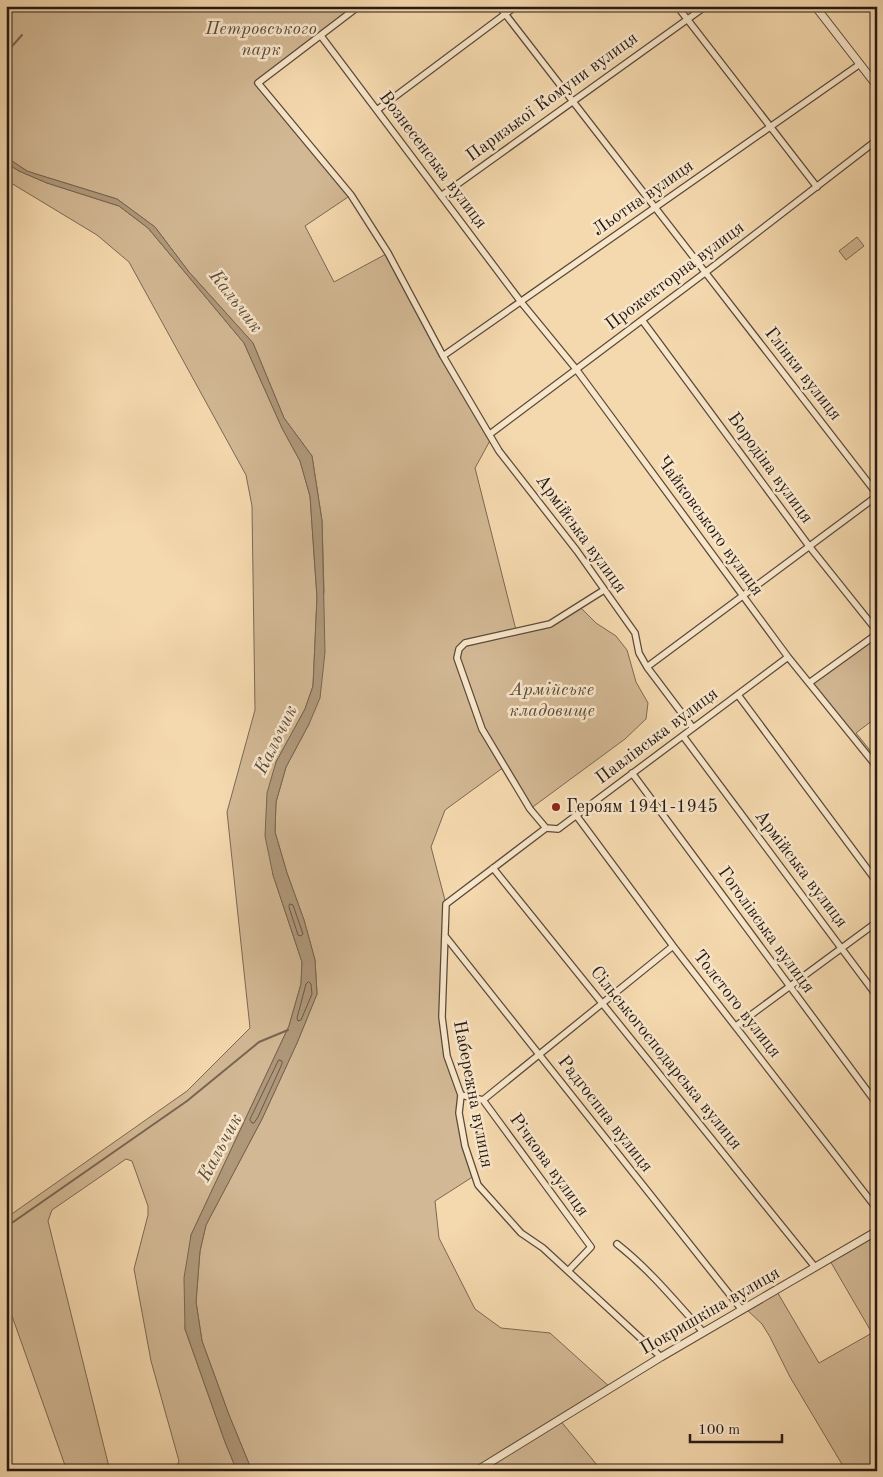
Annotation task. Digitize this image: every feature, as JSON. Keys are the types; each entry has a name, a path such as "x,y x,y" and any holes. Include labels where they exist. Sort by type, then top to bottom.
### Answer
{"street":[{"path":"359,6 258,83 351,195 388,253 444,356"},
{"name":"Глінки вулиця","path":"499,6 877,495"},
{"path":"377,110 516,6"},
{"path":"678,6 817,187"},
{"name":"Паризької Комуни вулиця","path":"441,196 706,6"},
{"path":"815,6 877,86"},
{"name":"Вознесенська вулиця","path":"321,36 522,302"},
{"name":"Льотна вулиця","path":"444,356 860,64"},
{"name":"Прожекторна вулиця","path":"490,434 706,272 877,140"},
{"name":"Чайковського вулиця","path":"522,302 576,370 788,657 877,768"},
{"name":"Бородіна вулиця","path":"642,320 809,546 877,633 809,683"},
{"name":"Армійська вулиця","path":"444,356 499,450 560,528 604,590 634,633 639,652 648,667 693,728"},
{"path":"648,667 877,495"},
{"path":"546,828 530,809 482,729 457,658 459,649 466,643 516,630 550,624 604,590"},
{"name":"Павлівська вулиця","path":"445,936 446,904 546,828 558,829 788,657"},
{"path":"738,694 877,882"},
{"name":"Армійська вулиця","path":"683,736 877,996"},
{"name":"Гоголівська вулиця","path":"632,773 877,1104"},
{"name":"Толстого вулиця","path":"576,815 673,946 877,1209"},
{"name":"Сільськогосподарська вулиця","path":"493,868 815,1267"},
{"path":"736,1026 877,922"},
{"name":"Радгоспна вулиця","path":"445,936 742,1310"},
{"name":"Набережна вулиця","path":"445,936 442,1017 448,1056 461,1096 459,1112 462,1129 469,1161 478,1185 521,1233 543,1248 661,1357"},
{"path":"461,1096 483,1100 673,946"},
{"name":"Річкова вулиця","path":"483,1100 591,1247 568,1271"},
{"name":"Покришкіна вулиця","path":"476,1471 702,1332 877,1232"},
{"path":"617,1244 655,1278 702,1332"}],"green space":[{"path":"6,6 359,6 258,83 351,195 305,226 334,282 388,253 492,437 475,468 516,630 550,624 578,605 596,623 616,636 627,650 636,682 648,703 646,719 625,739 530,809 504,767 445,810 431,847 446,904 442,1017 447,1056 461,1095 459,1113 474,1176 435,1201 439,1238 475,1309 501,1328 550,1333 611,1388 559,1419 602,1471 252,1471 229,1415 202,1341 196,1302 200,1251 206,1225 262,1119 317,994 315,960 275,832 276,802 286,767 309,724 324,591 322,521 312,456 284,418 253,343 189,272 155,227 117,199 27,171 6,157"},
{"path":"6,163 47,183 119,206 148,228 244,343 282,428 300,461 310,496 317,597 313,686 305,709 276,762 273,875 302,962 301,984 289,1026 191,1235 185,1329 237,1471 219,1471 210,1467 204,1471 175,1471 179,1461 151,1361 134,1269 148,1215 148,1206 132,1161 126,1159 52,1210 48,1221 110,1471 67,1471 6,1299 6,1218 187,1091 250,1028 227,812 255,710 252,506 246,475 129,262 97,235 6,180"},
{"path":"857,237 864,246 846,260 839,251"},
{"path":"877,637 877,717 856,733 877,759 877,764 812,684"},
{"path":"877,1231 877,1471 846,1471 790,1377 762,1324 745,1308 776,1290 819,1363 872,1333 829,1259"}],"water":[{"path":"6,157 27,171 117,199 155,227 189,272 253,343 284,418 312,456 322,521 325,652 320,698 309,724 286,767 276,802 275,832 315,960 317,994 262,1119 206,1225 200,1251 196,1302 202,1341 252,1471 237,1471 185,1329 184,1278 191,1235 289,1026 301,984 302,962 273,875 265,836 267,793 276,762 305,709 313,686 317,597 310,496 300,461 282,428 244,343 148,228 119,206 47,183 19,171 6,163"}],"waterway":[{"path":"6,53 22,35"},
{"path":"6,1227 187,1101 259,1042 288,1030"}],"place":[{"name":"Героям 1941-1945","path":"556,807"}],"park label":[{"name":"Петровського парк","path":"261,39"},
{"name":"Армійське кладовище","path":"552,700"}],"water label":[{"name":"Кальчик","path":"235,302"},
{"name":"Кальчик","path":"277,740"},
{"name":"Кальчик","path":"221,1148"}]}
